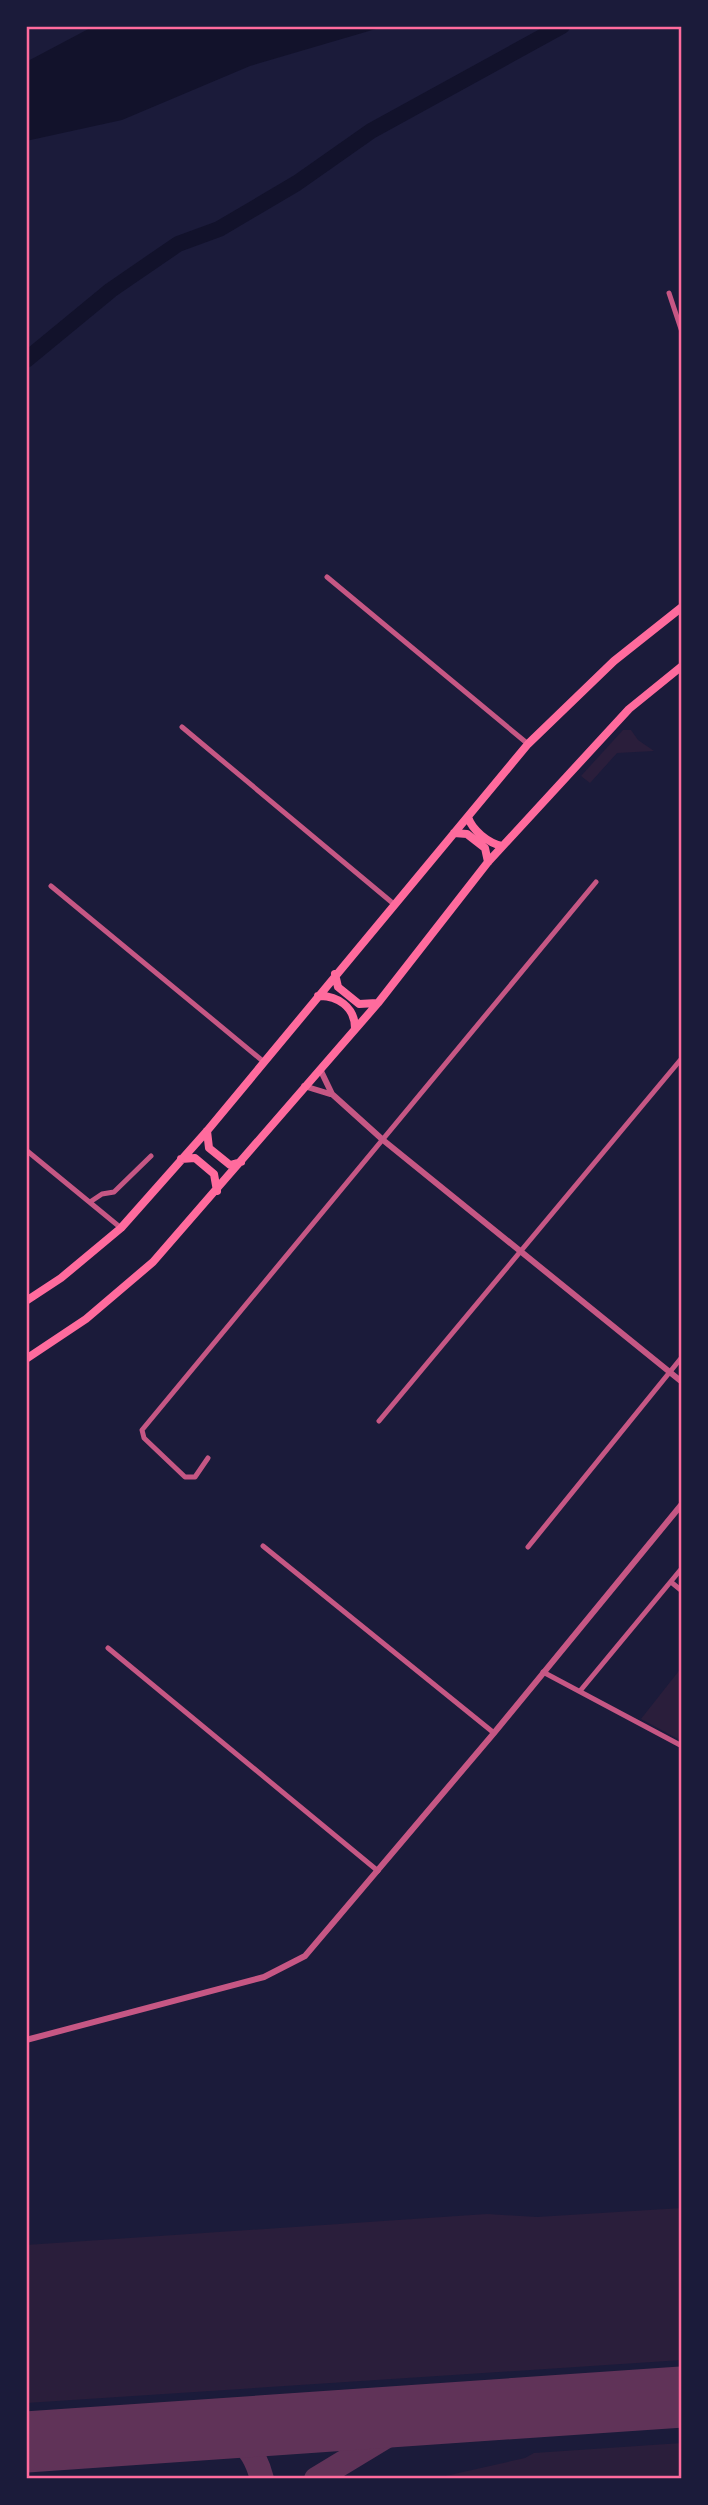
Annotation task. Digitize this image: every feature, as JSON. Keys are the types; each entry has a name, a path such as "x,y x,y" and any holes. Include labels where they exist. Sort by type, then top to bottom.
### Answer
{"main road":[{"path":"26,1301 61,1278 121,1228 207,1131 528,744 614,661 682,607"},
{"path":"26,1359 86,1320 153,1262 245,1160 303,1086 378,1003 502,846 629,709 682,666"},
{"path":"468,817 471,827 495,845 502,846"},
{"path":"454,833 467,834 485,848 488,862"},
{"path":"335,974 338,987 359,1004 378,1003"},
{"path":"318,996 335,997 353,1014 355,1028"},
{"path":"207,1131 212,1152 230,1165 245,1160"},
{"path":"181,1159 195,1158 214,1174 217,1191"}],"street":[{"path":"668,293 682,332"},
{"path":"327,577 528,744"},
{"path":"182,727 395,905"},
{"path":"208,1458 195,1477 186,1477 144,1438 142,1430 596,882"},
{"path":"51,886 264,1062"},
{"path":"379,1421 519,1250 682,1058"},
{"path":"320,1068 324,1083 332,1094 383,1140 682,1382"},
{"path":"303,1086 332,1094"},
{"path":"26,1150 121,1228"},
{"path":"90,1202 102,1194 114,1192 151,1156"},
{"path":"528,1547 682,1357"},
{"path":"26,2040 247,1982 280,1970 305,1956 494,1733 682,1504"},
{"path":"263,1546 494,1733"},
{"path":"580,1690 682,1568"},
{"path":"671,1581 682,1591"},
{"path":"108,1648 378,1871"},
{"path":"543,1672 682,1746"}],"shaded area":[{"path":"94,26 386,26 250,66 122,120 26,141 26,62"},
{"path":"623,730 631,730 638,740 654,751 617,753 590,783 581,776"},
{"path":"682,1667 682,1741 641,1719"},
{"path":"682,2208 682,2360 26,2403 26,2245 487,2214 537,2217"},
{"path":"682,2443 682,2479 432,2479 525,2458 534,2453"}],"waterway":[{"path":"26,360 111,290 178,244 219,229 297,183 371,131 562,26"}],"taxiway":[{"path":"316,2479 387,2436 470,2412"},
{"path":"185,2432 213,2433 235,2438 251,2452 262,2479"}],"runway":[{"path":"26,2442 682,2397"}]}
